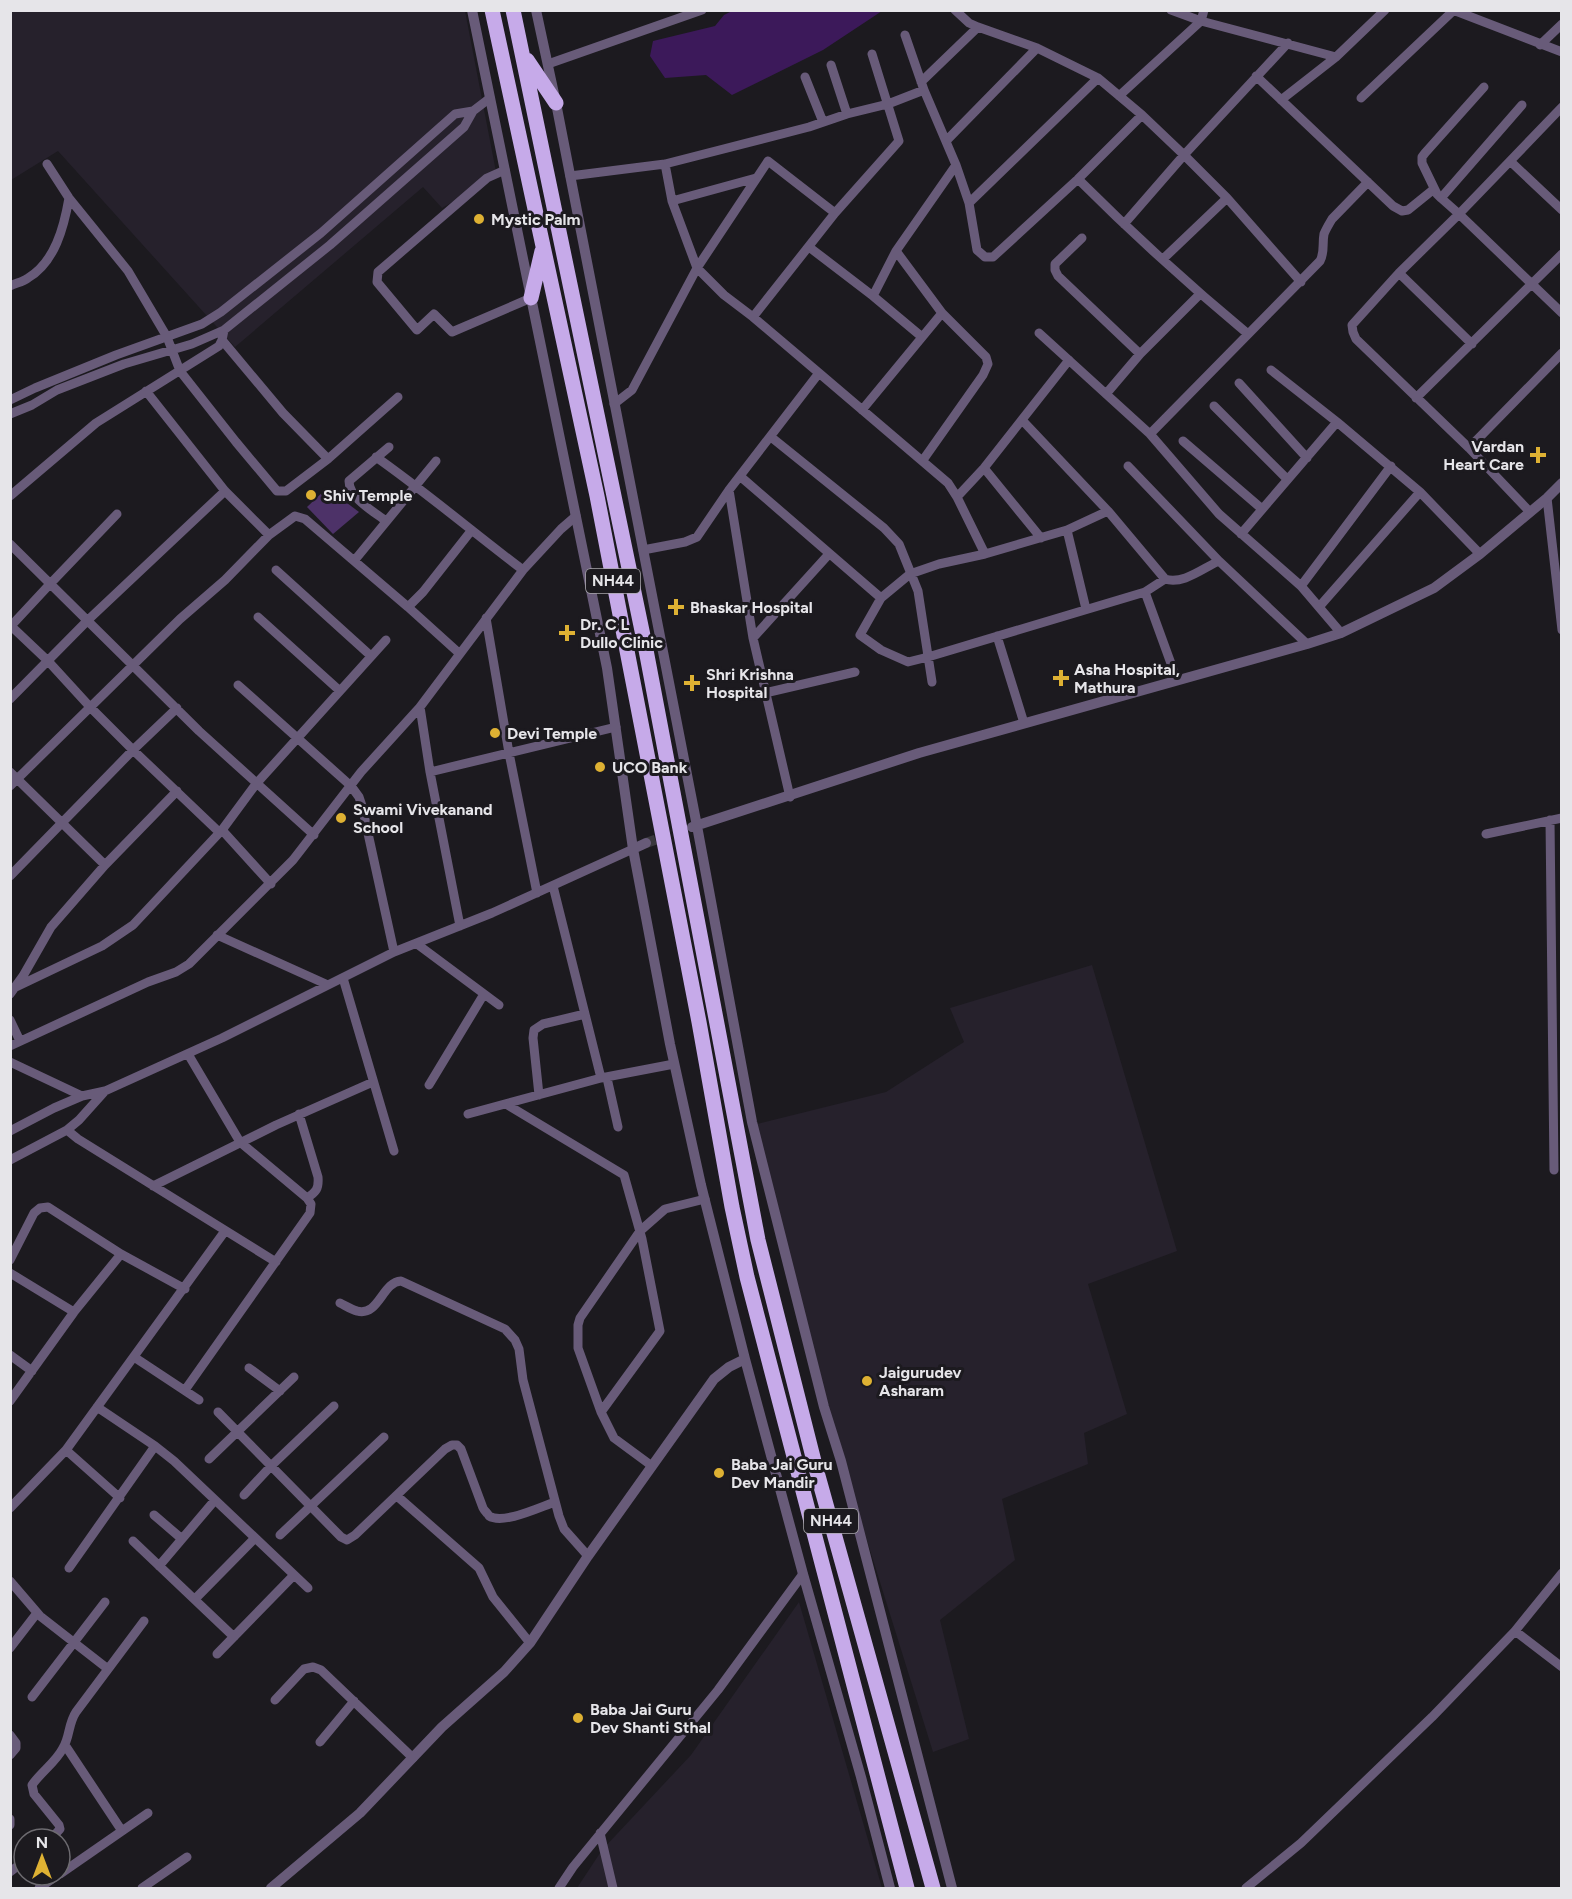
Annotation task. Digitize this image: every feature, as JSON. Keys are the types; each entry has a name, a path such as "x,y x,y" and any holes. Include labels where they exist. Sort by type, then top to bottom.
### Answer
{"highway":[{"name":"NH44","path":"492,10 597,496 739,1242 908,1888"},
{"name":"NH44","path":"513,10 648,661 758,1240 815,1465 933,1888"},
{"path":"521,52 556,103"},
{"path":"531,298 543,248"}],"street":[{"path":"472,10 607,668 633,849 674,1064 745,1359 890,1888"},
{"path":"536,10 643,550 752,1122 824,1407 841,1461 952,1888"},
{"path":"548,64 683,13 702,10"},
{"path":"955,10 978,27 1037,48 1098,78 1184,154 1227,198 1301,282"},
{"path":"1171,10 1201,21 1336,57"},
{"path":"1119,96 1201,21 1204,10"},
{"path":"1281,100 1336,57 1385,10"},
{"path":"1361,98 1453,11 1562,52"},
{"path":"1540,45 1562,24"},
{"path":"570,176 665,164 888,104 923,86 978,27"},
{"path":"905,35 969,203 977,250 985,257 993,257 1078,179 1142,115"},
{"path":"1124,224 1184,154 1288,43"},
{"path":"946,141 1037,48"},
{"path":"753,317 835,213 899,141 872,54"},
{"path":"831,65 847,114"},
{"path":"1256,76 1393,206 1402,211 1415,206 1434,189"},
{"path":"805,77 824,122"},
{"path":"969,203 1098,78"},
{"path":"1484,87 1422,158 1422,163 1434,189 1441,198 1562,313"},
{"path":"10,414 57,390 124,364 223,335 464,127 473,111 490,98"},
{"path":"1441,198 1522,105"},
{"path":"1530,512 1469,448 1356,339 1352,325 1399,273 1561,109"},
{"path":"22,409 13,399 116,355 202,324 221,312 321,233 455,114 473,111"},
{"path":"413,151 423,163"},
{"path":"614,404 632,390 697,268 768,161 835,213"},
{"path":"1510,161 1562,210"},
{"path":"47,164 69,198 128,271 167,337 180,371 277,491 286,490 328,459 398,397"},
{"path":"665,164 672,201 697,268 724,295 948,483 984,554"},
{"path":"873,296 896,251 956,165"},
{"path":"505,170 487,178 387,264 378,272 377,282 417,330 434,314 452,332 531,298"},
{"path":"672,201 756,178"},
{"path":"1078,179 1200,294 1248,334"},
{"path":"1150,434 1301,282 1324,255 1324,235 1332,219 1368,182"},
{"path":"10,286 28,279 41,268 53,252 66,215 69,198"},
{"path":"1163,260 1227,198"},
{"path":"1082,238 1054,264 1054,270 1065,284 1140,354"},
{"path":"808,247 873,296 922,337"},
{"path":"896,251 942,313 986,357 988,364 983,375 923,460"},
{"path":"1416,398 1562,254"},
{"path":"280,265 289,278"},
{"path":"1399,273 1472,344"},
{"path":"1106,394 1140,354 1200,294"},
{"path":"862,410 942,313"},
{"path":"1039,333 1150,434 1219,514 1301,586 1341,633"},
{"path":"10,496 96,423 219,346 223,335"},
{"path":"223,335 283,413 328,459"},
{"path":"1469,448 1562,353"},
{"path":"957,497 984,468 1069,360"},
{"path":"1271,370 1391,466 1420,492 1480,554"},
{"path":"643,550 685,542 697,537 729,490 819,373"},
{"path":"1239,383 1307,458"},
{"path":"146,392 225,490 269,535"},
{"path":"1214,406 1287,480"},
{"path":"1022,420 1108,511 1165,579 1180,580 1219,561"},
{"path":"1240,534 1337,422"},
{"path":"771,437 884,528 898,544 918,591 932,682"},
{"path":"1183,441 1262,509"},
{"path":"386,521 354,495 349,487 350,481 388,447"},
{"path":"376,457 416,485 471,531 523,570"},
{"path":"354,561 436,461"},
{"path":"1128,466 1219,561 1307,644"},
{"path":"1301,586 1391,466"},
{"path":"984,468 1041,538"},
{"path":"741,477 881,598"},
{"path":"694,826 790,797 919,753 1341,633 1434,588 1480,554 1562,483"},
{"path":"10,699 88,620 225,490"},
{"path":"729,490 753,638 790,797"},
{"path":"1319,607 1420,492"},
{"path":"1547,498 1562,630"},
{"path":"1108,511 1067,530 984,554 939,564 910,574 881,598 860,635 880,650 908,662 1145,592 1165,579"},
{"path":"117,514 11,626 134,750 221,831 271,884"},
{"path":"105,865 63,822 13,779 91,708 269,535 288,520 295,516 305,519 460,654"},
{"path":"10,1046 148,982 176,972 189,964 271,884 314,835 366,766 420,707 523,570 576,516"},
{"path":"1067,530 1086,609"},
{"path":"408,607 423,592 471,531"},
{"path":"10,544 199,731 314,835"},
{"path":"753,638 829,554"},
{"path":"276,570 371,656"},
{"path":"1145,592 1177,680"},
{"path":"258,617 340,691"},
{"path":"486,618 509,753 537,893"},
{"path":"997,636 1024,723"},
{"path":"13,990 102,946 133,925 221,831 256,784 386,640"},
{"path":"765,693 855,672"},
{"path":"238,685 351,786 359,796 394,952"},
{"path":"420,707 430,772 460,926"},
{"path":"10,876 177,708"},
{"path":"430,772 616,727"},
{"path":"13,990 51,927 105,865 177,791"},
{"path":"1486,834 1562,818"},
{"path":"1550,820 1554,1170"},
{"path":"10,1131 54,1108 82,1096 105,1091 188,1054 394,952 537,893 646,843"},
{"path":"553,886 585,1014 618,1127"},
{"path":"217,935 328,985"},
{"path":"417,944 499,1005"},
{"path":"343,978 394,1151"},
{"path":"429,1085 484,994"},
{"path":"539,1095 534,1030 543,1024 585,1014"},
{"path":"10,1020 20,1041"},
{"path":"184,1390 310,1213 311,1204 307,1198 240,1142 188,1054"},
{"path":"10,1062 82,1096"},
{"path":"468,1114 604,1078 674,1064"},
{"path":"153,1186 299,1114 373,1082"},
{"path":"10,1160 67,1130 105,1091"},
{"path":"507,1104 624,1175 640,1231 660,1331 601,1412"},
{"path":"299,1114 318,1177 316,1191 307,1198"},
{"path":"67,1130 276,1262"},
{"path":"652,1466 614,1438 601,1412 578,1348 578,1324 640,1231 665,1209 705,1199"},
{"path":"10,1260 34,1213 40,1208 48,1207 121,1254 184,1289"},
{"path":"10,1508 66,1450 225,1231"},
{"path":"10,1401 74,1312 121,1254"},
{"path":"10,1273 74,1312"},
{"path":"340,1303 359,1312 366,1312 372,1309 394,1281 401,1281 505,1329 510,1334 519,1349 523,1380 564,1529 588,1556"},
{"path":"10,1355 32,1371"},
{"path":"134,1357 199,1400"},
{"path":"271,1888 360,1813 442,1727 504,1672 530,1642 714,1379 729,1367 745,1359"},
{"path":"249,1368 280,1391"},
{"path":"209,1459 294,1377"},
{"path":"244,1495 334,1406"},
{"path":"98,1407 174,1461 308,1588"},
{"path":"218,1412 341,1537 347,1540 452,1445 457,1445 461,1449 483,1508 489,1516 507,1518 555,1502"},
{"path":"280,1535 384,1437"},
{"path":"69,1568 155,1446"},
{"path":"66,1450 120,1498"},
{"path":"397,1496 479,1568 493,1597 530,1642"},
{"path":"159,1566 215,1500"},
{"path":"154,1515 182,1539"},
{"path":"195,1599 255,1538"},
{"path":"133,1541 234,1637"},
{"path":"1246,1888 1301,1843 1432,1717 1515,1631 1562,1573"},
{"path":"559,1888 600,1833 718,1690 803,1574"},
{"path":"217,1654 294,1575"},
{"path":"10,1581 36,1612 108,1669"},
{"path":"32,1696 105,1602"},
{"path":"10,1648 36,1612"},
{"path":"60,1827 34,1794 32,1785 65,1745 71,1720 144,1621"},
{"path":"1515,1631 1562,1667"},
{"path":"275,1700 304,1669 313,1667 321,1670 413,1758"},
{"path":"320,1742 354,1701"},
{"path":"10,1735 16,1743 16,1748 10,1755"},
{"path":"65,1745 122,1831"},
{"path":"72,1865 148,1813"},
{"path":"10,1819 10,1825"},
{"path":"600,1833 613,1888"},
{"path":"142,1888 187,1857"}],"shaded area":[{"path":"11,10 465,11 497,177 442,208 423,187 235,347 58,151 11,180"},
{"path":"732,11 882,11 823,50 732,95 706,75 665,78 650,56 653,41 715,26 724,15"},
{"path":"327,488 359,512 333,534 307,507"},
{"path":"1092,965 1177,1251 1088,1284 1127,1414 1084,1433 1088,1464 1002,1499 1015,1560 940,1620 969,1739 933,1752 836,1441 757,1124 886,1092 964,1042 950,1008"},
{"path":"799,1602 882,1888 577,1888 602,1850 691,1755"}],"tunnel":[{"path":"646,843 686,829"}],"place":[{"name":"Mystic Palm","path":"479,219"},
{"name":"Vardan Heart Care","path":"1538,455"},
{"name":"Shiv Temple","path":"311,495"},
{"name":"Bhaskar Hospital","path":"676,607"},
{"name":"Dr. C L Dullo Clinic","path":"567,633"},
{"name":"Asha Hospital, Mathura","path":"1061,678"},
{"name":"Shri Krishna Hospital","path":"692,683"},
{"name":"Devi Temple","path":"495,733"},
{"name":"UCO Bank","path":"600,767"},
{"name":"Swami Vivekanand School","path":"341,818"},
{"name":"Jaigurudev Asharam","path":"867,1381"},
{"name":"Baba Jai Guru Dev Mandir","path":"719,1473"},
{"name":"Baba Jai Guru Dev Shanti Sthal","path":"578,1718"}]}
